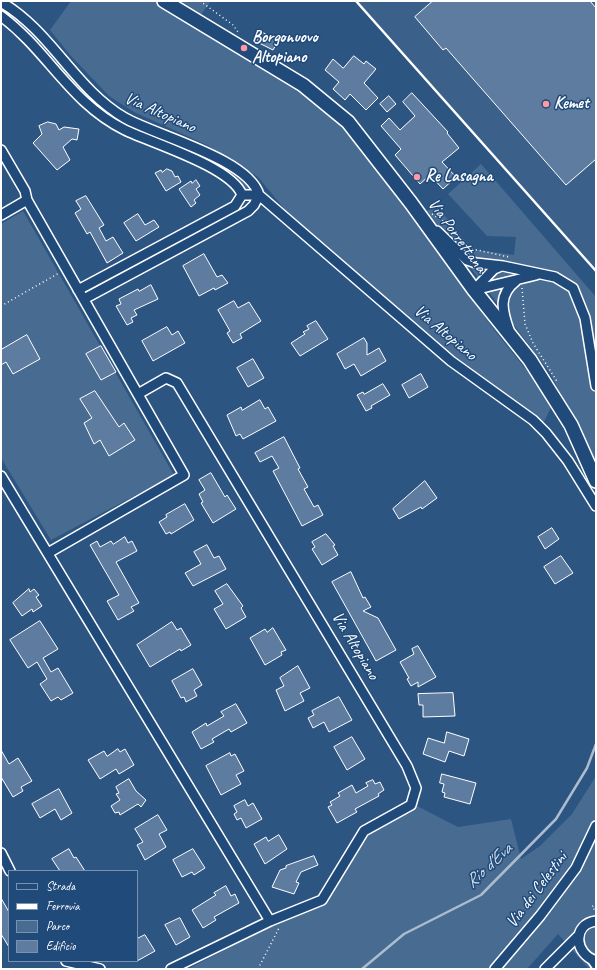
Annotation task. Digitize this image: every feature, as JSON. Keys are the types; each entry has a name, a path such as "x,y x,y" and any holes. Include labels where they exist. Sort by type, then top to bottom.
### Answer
{"main road":[{"name":"Via Porrettana","path":"164,1 303,85 348,122 474,290 530,360 571,425 596,481"}],"street":[{"name":"Via Altopiano","path":"1,2 40,33 79,78 108,107 127,118 198,148 229,165 252,181 259,195 451,361 533,420 546,432 568,461 596,506"},
{"name":"Via Altopiano","path":"1,16 23,34 81,100 104,119 208,166 231,180 238,187 242,195"},
{"path":"1,150 25,191 27,200 184,475 48,554"},
{"path":"78,290 235,206 242,195 259,195 254,205 248,210 84,300"},
{"path":"1,215 27,200"},
{"path":"425,223 440,234 467,260 476,264 503,266 555,276 573,288 578,295 585,318 596,386"},
{"path":"474,290 494,269 503,266"},
{"path":"512,339 502,308 503,299 508,288 542,274"},
{"path":"474,290 519,283"},
{"name":"Via Altopiano","path":"138,394 166,378 177,383 407,766 416,788 411,805 364,831 322,900 270,921 171,969"},
{"path":"1,476 270,921"},
{"name":"Via dei Celestini","path":"495,969 540,916 576,868 596,826"},
{"path":"1,853 10,870"},
{"path":"545,969 579,935 587,924 596,921"},
{"path":"579,935 578,942 590,958"},
{"path":"564,950 574,950 590,958"},
{"path":"70,962 100,969"}],"lane":[{"path":"590,958 596,969"}],"path":[{"path":"1,306 66,269"},
{"path":"519,283 524,295 525,324 533,343 551,369 561,389"},
{"path":"596,903 592,907 596,911"},
{"path":"258,969 285,915"}],"shaded area":[{"name":"Kemet","path":"356,1 596,1 596,270 435,91"}],"green space":[{"path":"71,1 211,1 197,20 315,92 350,133 495,331 553,403 543,424 491,389 287,212 258,177 207,145 134,112 109,96 70,55 50,30"},
{"path":"1,6 26,24 96,99 226,165 248,183 254,191 251,192 246,189 230,175 121,125 99,111 29,35 1,13"},
{"path":"481,164 596,297 596,469 580,432 550,373 470,267 462,253 425,212 436,205 470,247 478,250 514,255 516,237 487,236 448,194"},
{"path":"23,211 174,475 51,540 1,458 1,224"},
{"path":"596,776 596,969 589,969 558,934 527,969 188,969 327,896 360,838 417,806 458,827 511,819 521,859 540,846 572,814"}],"building":[{"name":"Kemet","path":"433,1 590,1 596,8 596,159 566,185 446,48 443,50 415,17"},
{"path":"262,32 278,41 273,50 257,42"},
{"path":"354,56 364,64 366,61 376,69 364,83 378,98 366,110 350,94 345,100 333,89 339,82 325,70 333,59 343,68"},
{"path":"412,93 448,132 447,133 459,148 442,162 456,177 443,189 430,175 420,184 395,155 401,149 381,126 389,118 400,130 415,116 403,102"},
{"path":"389,96 396,104 387,112 380,104"},
{"path":"48,122 56,124 59,130 64,127 79,129 77,140 72,139 63,147 70,160 57,170 33,143 42,134 39,126"},
{"path":"167,169 172,171 175,177 178,176 181,182 166,191 155,173 161,170 162,172"},
{"path":"196,180 200,186 196,189 200,195 194,200 196,203 191,207 179,189 191,181 192,183"},
{"path":"86,196 104,225 99,228 106,241 113,237 123,253 107,263 90,232 87,234 75,213 81,209 76,201"},
{"path":"138,214 145,225 154,220 159,227 136,241 124,223"},
{"path":"204,254 217,277 222,275 228,283 199,296 183,266"},
{"path":"151,285 158,299 134,310 137,315 131,318 133,322 127,325 116,306 121,304 119,299 138,289 139,291"},
{"path":"234,301 238,308 249,302 261,321 240,334 242,338 233,343 227,333 230,331 218,310"},
{"path":"316,321 328,339 300,356 291,343 305,334 303,332 309,329 307,326"},
{"path":"167,327 172,335 178,331 185,343 153,361 142,341"},
{"path":"27,335 40,359 13,374 6,362 1,365 1,350"},
{"path":"364,338 367,343 367,355 379,348 386,361 361,376 354,364 345,369 337,354"},
{"path":"101,346 116,372 101,380 86,354"},
{"path":"253,359 264,378 248,387 237,368"},
{"path":"421,374 428,387 409,398 402,385"},
{"path":"383,384 390,395 371,406 372,408 366,411 357,395 363,392 364,394"},
{"path":"95,391 119,427 124,423 135,440 109,456 100,440 94,444 84,423 92,418 80,399"},
{"path":"260,400 265,409 268,407 276,421 243,439 240,434 236,436 227,415 241,407 242,410"},
{"path":"284,437 300,468 298,469 308,487 304,489 314,507 318,505 323,515 302,526 273,471 279,468 272,456 260,462 255,453"},
{"path":"211,473 225,497 227,495 236,509 213,523 201,503 203,502 199,494 205,490 199,480"},
{"path":"425,481 437,498 422,509 421,507 399,519 393,509"},
{"path":"185,504 194,520 171,534 170,532 166,534 159,522 167,517 166,515"},
{"path":"552,528 559,539 545,549 538,537"},
{"path":"326,534 335,545 333,546 338,555 322,565 312,549 315,547 312,542"},
{"path":"125,537 128,543 132,541 137,551 116,562 139,603 131,607 134,611 118,620 107,601 119,595 90,545 97,541 100,547 111,541 113,544"},
{"path":"207,545 214,558 219,556 226,569 193,586 185,573 201,564 194,552"},
{"path":"561,556 573,573 555,584 544,567"},
{"path":"351,572 363,598 365,597 371,607 363,611 378,618 396,650 376,661 332,582"},
{"path":"227,584 243,606 241,608 246,617 226,629 214,609 223,604 215,591"},
{"path":"29,589 30,592 34,589 39,595 36,597 42,606 33,612 32,609 22,616 13,603"},
{"path":"40,621 58,649 43,658 51,672 58,668 73,693 61,700 58,697 51,701 40,684 47,679 37,662 28,668 10,640"},
{"path":"172,622 177,630 181,628 191,645 181,651 180,649 150,667 137,645"},
{"path":"273,628 286,650 281,652 282,655 265,665 250,638 265,629 267,632"},
{"path":"418,646 436,677 418,687 418,682 411,686 407,679 409,678 400,662 414,654 412,649"},
{"path":"298,666 310,688 300,693 304,701 285,711 276,690 284,686 280,678"},
{"path":"193,669 202,685 194,690 197,696 186,702 184,697 181,698 172,681"},
{"path":"453,693 455,716 423,717 423,705 419,705 418,694"},
{"path":"339,697 352,720 329,732 324,722 313,728 308,718 314,715 312,711"},
{"path":"236,704 247,723 231,732 229,729 212,739 214,742 201,749 192,732 206,723 207,726 224,716 221,712"},
{"path":"447,732 469,739 464,756 449,751 445,762 423,754 428,738 444,743"},
{"path":"352,737 365,759 347,770 334,747"},
{"path":"118,749 120,752 125,749 134,765 119,774 116,769 100,779 88,760 104,751 107,756"},
{"path":"1,750 9,764 18,758 32,781 21,787 23,791 13,797 1,777"},
{"path":"230,753 231,756 235,754 244,771 236,775 241,784 221,795 206,766"},
{"path":"442,774 476,783 470,804 444,797 445,793 442,792 444,784 440,783"},
{"path":"129,779 136,791 146,800 141,807 138,804 120,815 119,812 115,813 111,806 120,800 116,794 119,793 116,787"},
{"path":"373,780 375,784 380,782 384,790 378,794 379,796 355,809 357,812 337,823 328,807 332,805 330,802 340,796 338,793 352,785 356,793 368,786 366,783"},
{"path":"59,789 72,813 61,820 55,809 40,818 32,804"},
{"path":"245,800 248,806 253,803 262,819 246,828 241,818 237,820 234,814 237,812 234,806"},
{"path":"158,815 167,830 159,834 166,847 145,860 137,845 143,842 135,829"},
{"path":"279,835 287,849 265,864 254,844 266,837 268,841"},
{"path":"69,849 74,858 76,857 84,870 59,870 52,859"},
{"path":"193,849 205,868 194,875 192,872 182,877 173,860"},
{"path":"314,856 318,865 301,872 296,882 299,883 294,894 272,887 280,870 286,868 286,866"},
{"path":"226,886 231,896 235,894 239,903 214,917 216,920 203,928 192,910 216,895 214,893"},
{"path":"1,898 8,910 8,945 1,934"},
{"path":"180,918 190,937 176,945 165,925"},
{"path":"145,935 155,951 138,960 138,938"}],"waterway":[{"name":"Rio d'Eva","path":"362,969 404,934 481,895 556,819 587,768 596,744"}],"railway":[{"path":"356,1 596,271"}],"place":[{"name":"Borgonuovo Altopiano","path":"244,48"},
{"name":"Kemet","path":"546,104"},
{"name":"Re Lasagna","path":"417,177"}]}
